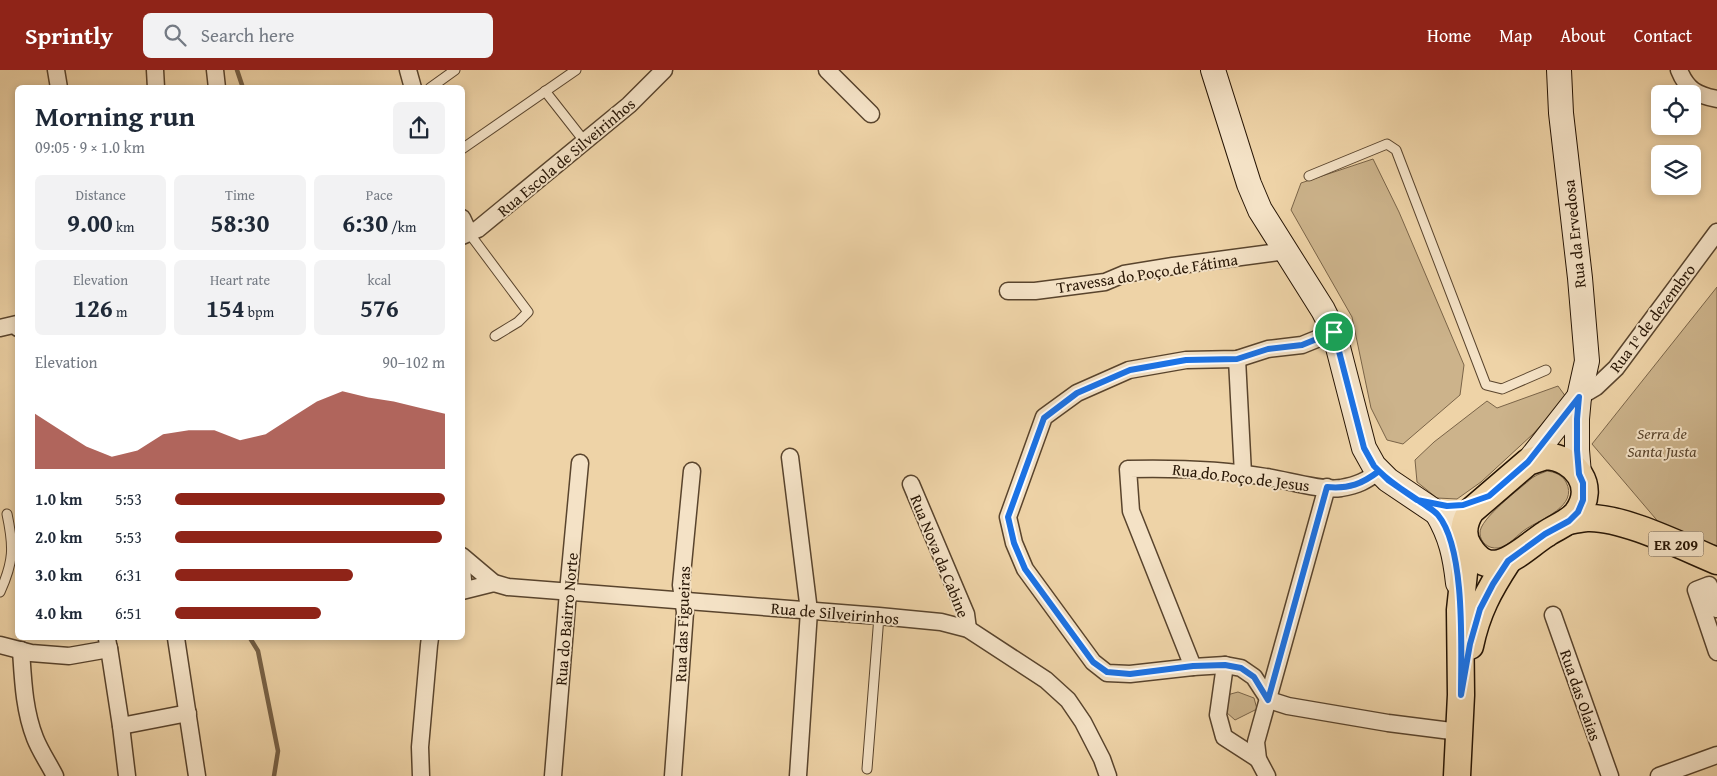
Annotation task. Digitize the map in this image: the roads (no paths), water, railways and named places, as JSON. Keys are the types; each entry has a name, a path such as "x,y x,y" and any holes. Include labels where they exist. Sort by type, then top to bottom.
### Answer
{"main road":[{"name":"ER 209","path":"1457,776 1461,695 1460,610 1467,519 1471,511 1528,462 1537,458 1556,457 1571,464 1581,483 1583,500 1578,512 1569,521 1545,534 1508,561 1493,584 1480,609 1470,644 1461,695"},
{"name":"ER 209","path":"1581,483 1636,528"},
{"name":"ER 209","path":"1569,521 1589,518 1614,521 1717,561"},
{"path":"1466,536 1478,559 1485,562 1502,563 1508,561"}],"street":[{"path":"56,70 58,85"},
{"path":"156,70 156,85"},
{"path":"215,70 217,85"},
{"path":"408,70 412,85"},
{"name":"Rua Escola de Silveirinhos","path":"466,235 478,229 629,105 664,70"},
{"path":"827,70 871,114"},
{"path":"1213,70 1249,184 1260,210 1323,310 1334,332 1364,448 1374,466 1388,480 1466,536"},
{"name":"Rua da Ervedosa","path":"1559,70 1562,121 1580,278 1587,361 1579,397 1577,419 1577,450 1581,483"},
{"path":"1679,70 1691,89 1700,96 1717,98"},
{"name":"Rua 1º de dezembro","path":"1579,397 1596,387 1616,368 1717,232"},
{"name":"Travessa do Poço de Fátima","path":"1008,292 1105,282 1124,274 1286,251"},
{"path":"0,328 15,324"},
{"path":"1334,332 1302,345 1268,349 1237,359 1186,360 1130,370 1077,393 1044,418 1008,517 1014,543 1025,569 1093,662 1107,672 1130,674 1193,666 1225,665 1241,668 1254,677 1268,700 1288,706 1459,732"},
{"path":"1237,359 1242,474"},
{"name":"Rua da Ervedosa","path":"1528,462 1579,397"},
{"path":"790,457 809,611 798,776"},
{"name":"Rua do Bairro Norte","path":"553,776 580,463"},
{"name":"Rua do Poço de Jesus","path":"1193,666 1131,511 1128,469 1167,469 1242,474 1304,485 1340,488 1364,482 1379,471"},
{"name":"Rua das Figueiras","path":"673,776 686,612 681,585 692,471"},
{"name":"Rua Nova da Cabine","path":"911,484 966,614 968,629"},
{"path":"1267,776 1258,759 1256,742 1327,487"},
{"path":"1417,500 1447,506 1463,505 1489,496"},
{"path":"1437,514 1447,529 1451,540 1456,561 1460,610"},
{"path":"465,559 494,583"},
{"path":"465,590 494,583"},
{"name":"Rua de Silveirinhos","path":"494,583 508,587 879,616 940,622 968,629 1046,680 1068,700 1083,722 1102,759 1108,776"},
{"path":"1717,609 1708,585 1696,590 1717,652"},
{"name":"Rua das Olaias","path":"1553,614 1610,776"},
{"path":"176,640 197,776"},
{"path":"421,776 420,747 429,640"},
{"path":"0,645 31,653 69,656 108,643 127,776"},
{"path":"21,650 28,716 35,739 55,776"},
{"path":"1225,665 1218,715 1224,737 1258,759"},
{"path":"121,726 188,713"},
{"path":"1659,776 1717,755"}],"lane":[{"path":"434,85 455,70"},
{"path":"465,146 576,70"},
{"path":"545,91 584,142"},
{"path":"1308,176 1387,144 1396,150 1486,385 1502,389 1546,370"},
{"path":"466,235 528,312 518,322 495,336"},
{"path":"0,592 11,560 12,540 7,514"},
{"path":"867,769 879,616"}],"waterway":[{"path":"237,70 242,85"},
{"path":"251,640 258,651 278,751 274,776"}],"park label":[{"name":"Serra de Santa Justa","path":"1662,442"}]}
